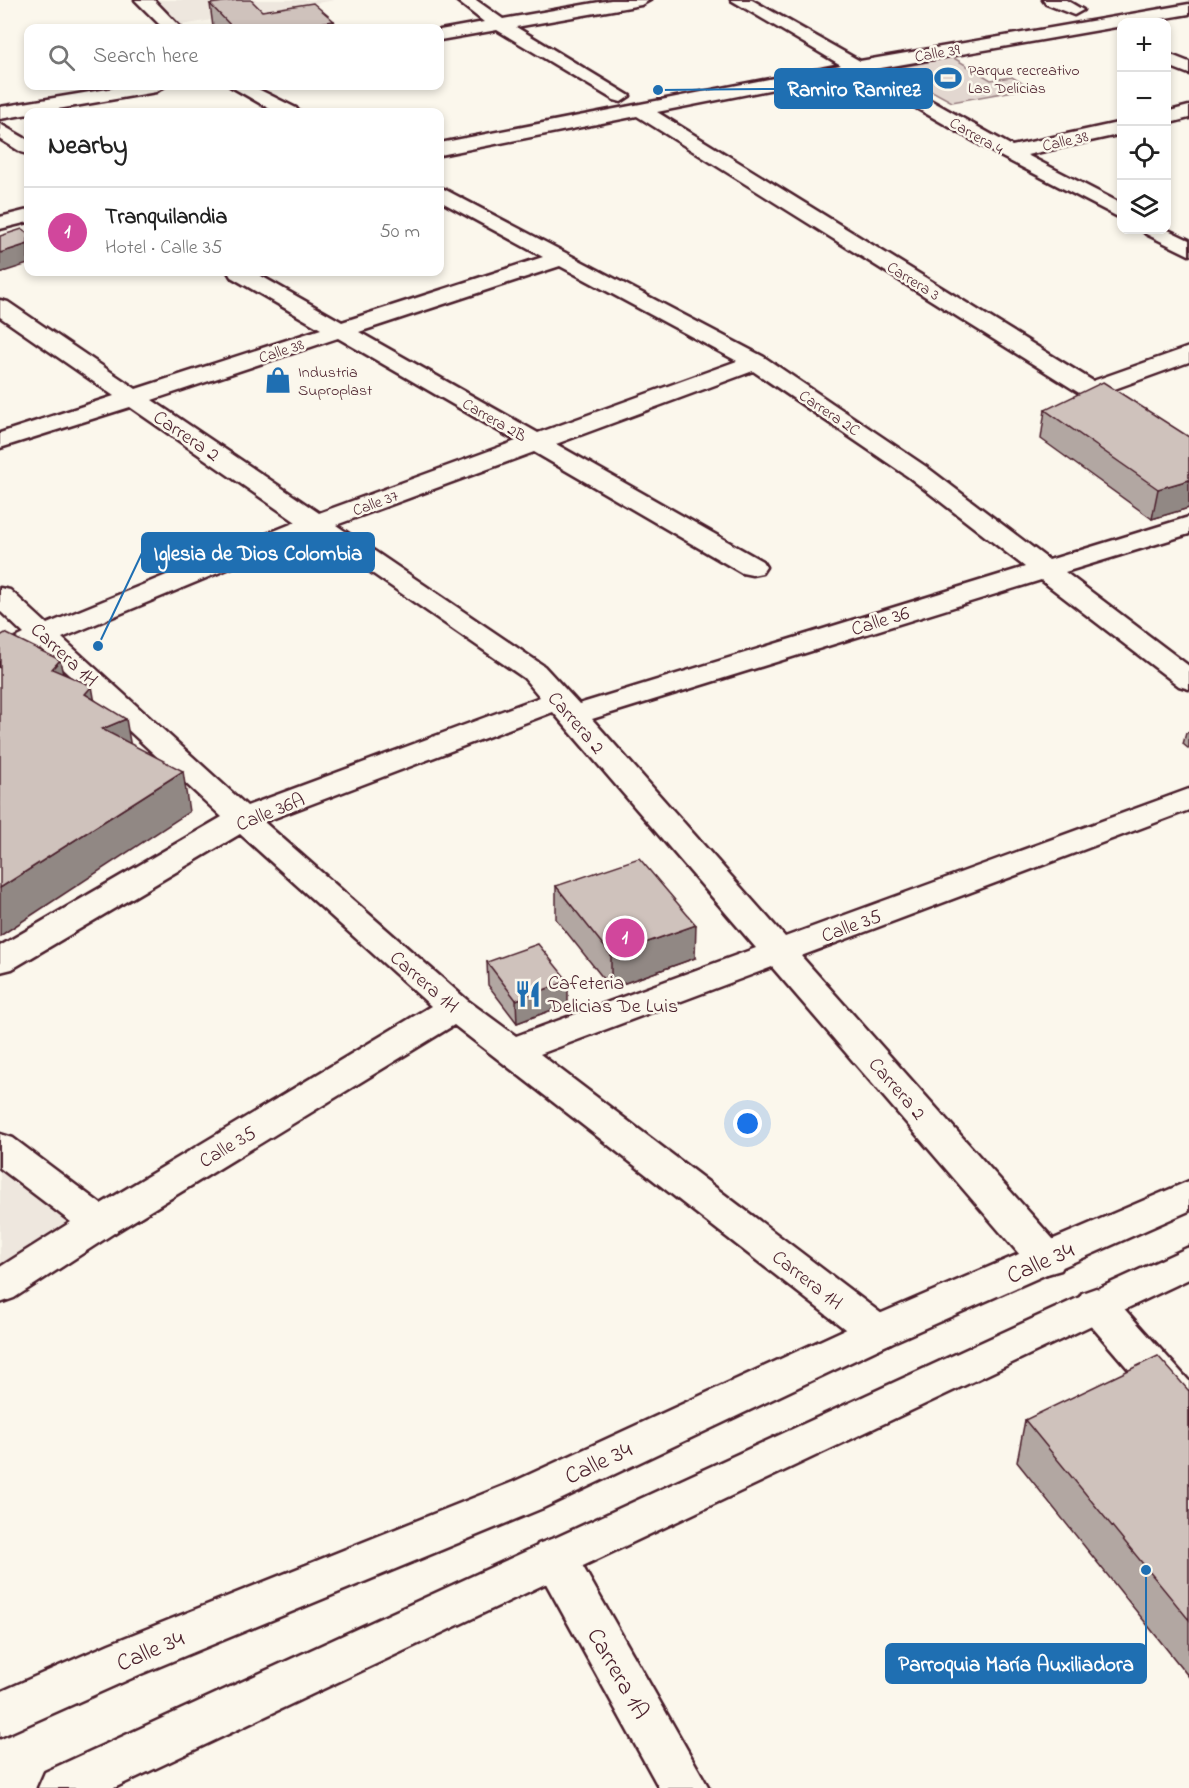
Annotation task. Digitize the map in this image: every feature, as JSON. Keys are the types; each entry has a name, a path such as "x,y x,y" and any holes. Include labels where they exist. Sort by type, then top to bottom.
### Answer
{"street":[{"path":"144,0 168,24"},
{"name":"Carrera 3","path":"465,0 500,25 630,103 1189,451"},
{"path":"444,34 641,0"},
{"name":"Carrera 4","path":"740,0 1009,153 1117,210"},
{"path":"1052,0 1074,10"},
{"name":"Calle 39","path":"444,130 857,67 1096,15 1189,9"},
{"name":"Calle 39","path":"444,148 836,54 1074,10 1096,15"},
{"path":"1096,15 1117,32"},
{"path":"1171,60 1189,69"},
{"path":"29,108 133,90"},
{"path":"246,90 281,108"},
{"path":"0,113 24,109"},
{"path":"1171,117 1189,112"},
{"name":"Calle 38","path":"1009,153 1117,129"},
{"path":"0,130 24,145"},
{"name":"Carrera 2C","path":"444,195 756,362 919,474 1189,680"},
{"path":"0,223 24,217"},
{"path":"1161,234 1189,249"},
{"path":"0,242 24,237"},
{"name":"Calle 38","path":"0,441 562,258"},
{"name":"Carrera 2B","path":"246,276 752,567"},
{"name":"Carrera 2","path":"0,307 534,672 1047,1258"},
{"path":"1090,390 1189,354"},
{"name":"Calle 37","path":"0,657 44,634 316,523 756,362"},
{"name":"Calle 36","path":"565,708 1189,525"},
{"name":"Carrera 1H","path":"0,596 44,634 242,819 455,1008 878,1332"},
{"name":"Calle 36A","path":"0,961 242,819 565,708"},
{"name":"Calle 35","path":"512,1051 1189,799"},
{"name":"Calle 35","path":"0,1287 100,1223 455,1008"},
{"path":"0,1148 100,1223"},
{"name":"Calle 34","path":"0,1715 125,1659 528,1495 878,1332 1189,1195"},
{"path":"72,1784 1189,1262"},
{"path":"1096,1304 1189,1410"},
{"name":"Carrera 1A","path":"554,1558 685,1788"}],"shaded area":[{"path":"156,0 335,0 187,24 180,24"},
{"name":"Parque recreativo Las Delicias","path":"952,57 991,80 1012,77 1031,88 952,102 892,69"},
{"path":"0,1148 100,1223 0,1287"}],"building":[{"path":"251,0 262,11 313,3 334,21 312,24 229,24 210,4"},
{"path":"22,229 24,230 24,245 0,253 0,236"},
{"path":"1103,382 1189,437 1189,480 1158,489 1045,410"},
{"path":"5,633 60,660 52,669 92,686 85,694 126,719 102,729 183,771 0,888 0,636"},
{"path":"639,858 696,925 611,955 556,886"},
{"path":"538,944 568,981 516,1000 487,962"},
{"path":"1158,1356 1189,1391 1189,1620 1025,1420"}],"place":[{"name":"Parque recreativo Las Delicias","path":"948,78"},
{"name":"Ramiro Ramirez","path":"658,90"},
{"name":"Industria Suproplast","path":"278,380"},
{"name":"Iglesia de Dios Colombia","path":"98,646"},
{"name":"Tranquilandia","path":"625,938"},
{"name":"Cafeteria Delicias De Luis","path":"528,994"},
{"name":"Parroquia María Auxiliadora","path":"1146,1570"}]}
